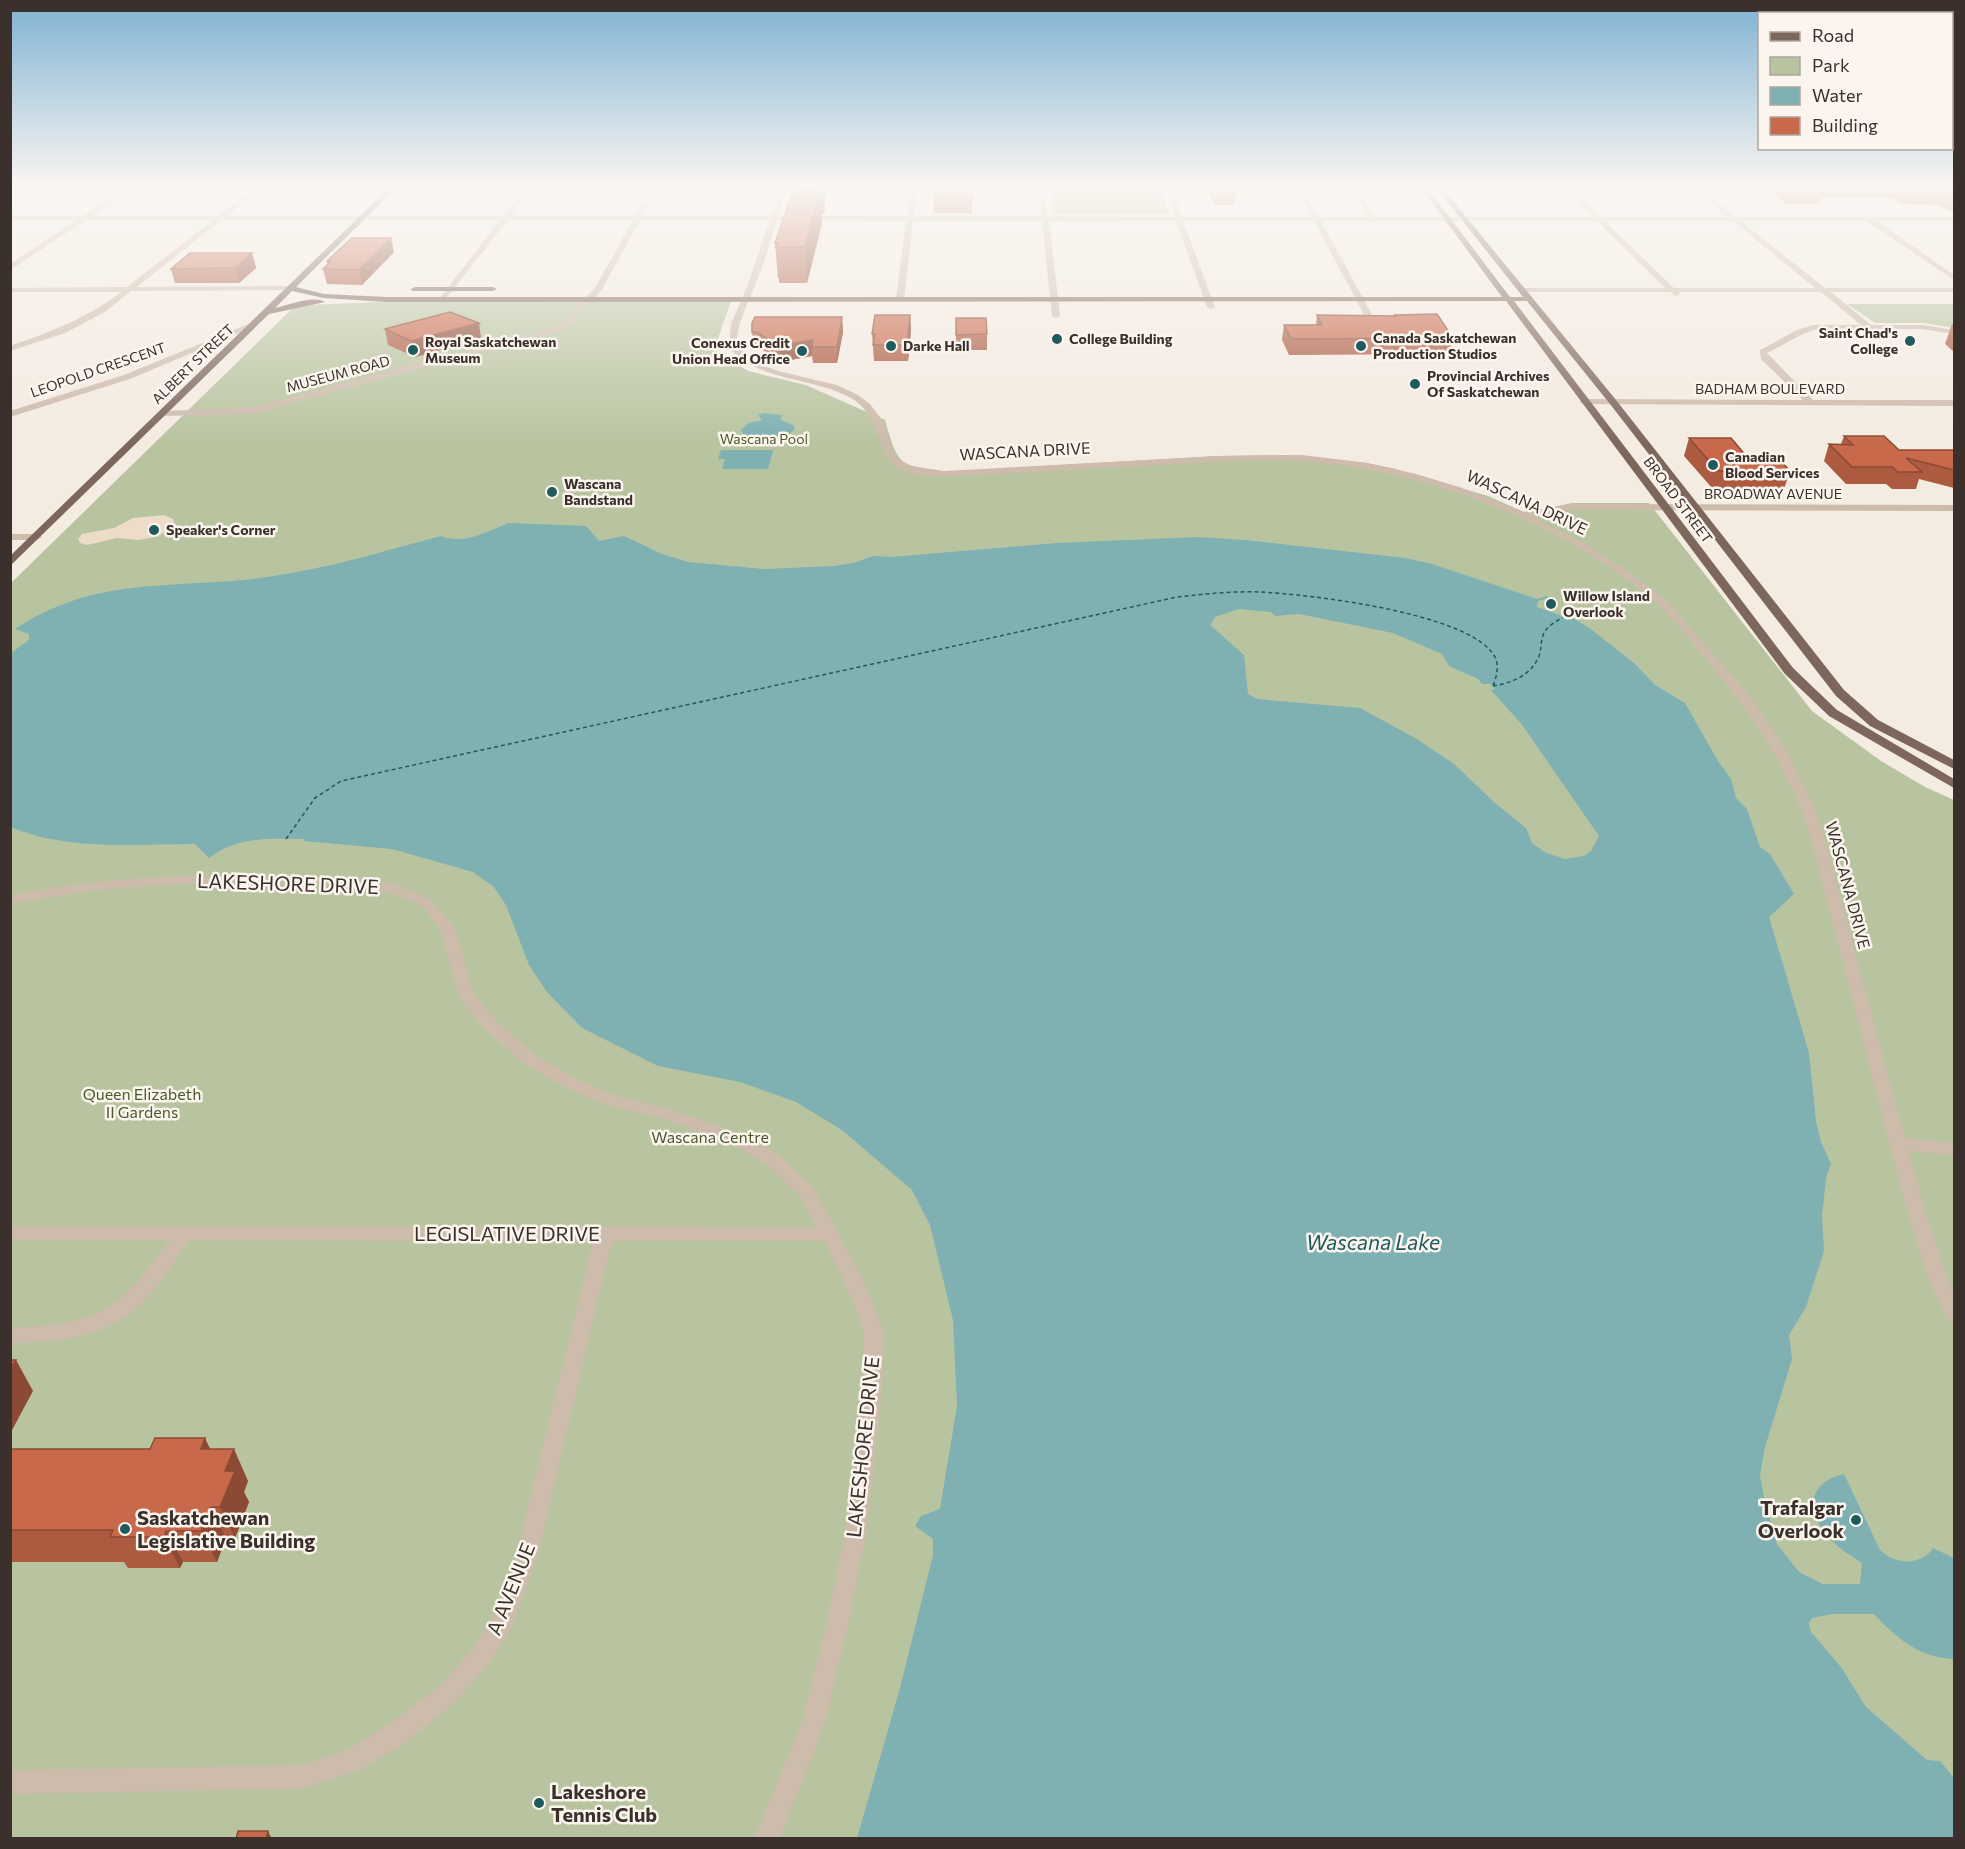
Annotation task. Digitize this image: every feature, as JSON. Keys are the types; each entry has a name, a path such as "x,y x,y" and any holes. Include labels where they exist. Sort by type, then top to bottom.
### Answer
{"main road":[{"name":"ALBERT STREET","path":"10,563 309,271"},
{"name":"BROAD STREET","path":"1487,271 1796,678 1833,713 1921,767 1954,784"},
{"name":"BROAD STREET","path":"1507,271 1613,402 1840,693 1874,723 1954,765"},
{"path":"292,288 349,289"},
{"path":"292,288 304,294 443,300 900,299 1209,303 1359,299 1529,299"},
{"path":"406,289 508,289"},
{"path":"587,289 610,289"},
{"path":"1342,289 1365,289"},
{"path":"738,290 762,290"},
{"path":"890,290 913,290"},
{"path":"1042,290 1065,290"},
{"path":"1123,290 1271,290"},
{"path":"1399,290 1522,290"},
{"path":"268,312 302,304 388,299"}],"street":[{"path":"10,349 82,321 102,310 154,271"},
{"path":"443,300 464,271"},
{"path":"598,289 608,271"},
{"name":"WASCANA DRIVE","path":"756,271 731,338 733,348 754,365 775,373 834,387 855,397 867,406 878,421 889,456 907,469 944,474 1251,457 1324,460 1410,476 1465,492 1580,545 1658,598 1724,672 1756,714 1781,754 1800,791 1819,838 1823,865 1934,1265 1954,1315"},
{"path":"900,299 903,271"},
{"path":"1052,271 1056,316"},
{"path":"1197,271 1209,303"},
{"path":"1345,271 1372,322"},
{"path":"1653,271 1682,300"},
{"path":"1798,271 1869,327"},
{"path":"10,290 292,288"},
{"name":"MUSEUM ROAD","path":"163,414 250,411 561,327 571,321 585,299 598,289"},
{"path":"192,290 261,295 281,299"},
{"path":"1522,290 1954,290"},
{"path":"1529,299 1954,299"},
{"name":"LEOPOLD CRESCENT","path":"10,414 127,377 254,325"},
{"path":"1810,402 1764,357 1763,352 1806,329 1923,327 1954,332"},
{"name":"LEOPOLD CRESCENT","path":"193,349 229,349"},
{"name":"BADHAM BOULEVARD","path":"1585,402 1954,402"},
{"name":"BROADWAY AVENUE","path":"1520,516 1571,507 1954,508"},
{"path":"10,537 34,541"},
{"name":"LAKESHORE DRIVE","path":"10,900 97,884 359,882 392,888 426,902 447,929 465,993 490,1025 528,1058 570,1083 612,1101 663,1113 736,1138 773,1160 807,1192 852,1277 874,1332 872,1390 856,1530 838,1621 813,1724 768,1839"},
{"path":"1899,1144 1954,1149"},
{"name":"LEGISLATIVE DRIVE","path":"10,1233 828,1234"},
{"path":"10,1336 50,1334 94,1323 123,1308 144,1286 185,1233"},
{"name":"A AVENUE","path":"10,1782 301,1777 349,1762 394,1736 444,1697 482,1655 503,1621 525,1562 604,1234"}],"green space":[{"name":"Wascana Centre","path":"731,301 714,350 748,371 806,385 885,420 898,455 909,465 918,467 946,472 1216,456 1287,455 1392,468 1488,496 1526,513 1572,503 1649,503 1812,711 1881,761 1925,787 1954,800 1954,1838 11,1838 11,583 293,308 308,305 382,302"},
{"path":"1847,304 1954,304 1954,328 1924,323 1875,323"}],"shaded area":[{"name":"Speaker's Corner","path":"164,515 173,519 175,525 155,537 138,540 117,538 87,545 80,543 78,539 82,534 114,528 133,518"}],"water":[{"path":"764,413 782,415 781,420 793,425 795,429 784,436 770,439 749,437 743,434 741,430 748,423 762,420 758,415"},
{"path":"721,450 773,450 768,469 722,469 725,459 718,459"},
{"name":"Wascana Lake","path":"508,523 586,526 599,541 624,536 662,554 688,562 765,569 835,566 854,563 873,556 891,557 1057,543 1198,537 1405,558 1432,564 1537,599 1547,596 1548,598 1538,601 1537,607 1565,617 1570,616 1592,630 1635,664 1655,685 1685,703 1718,761 1731,779 1736,798 1747,809 1760,847 1770,854 1794,894 1769,917 1809,1053 1816,1121 1821,1142 1831,1164 1826,1178 1822,1216 1824,1251 1806,1307 1789,1335 1792,1359 1765,1447 1760,1475 1764,1498 1777,1544 1799,1572 1823,1584 1860,1584 1862,1563 1828,1537 1813,1508 1817,1491 1823,1484 1844,1474 1880,1550 1886,1555 1901,1561 1915,1560 1928,1554 1933,1548 1954,1558 1954,1659 1920,1651 1900,1639 1874,1614 1832,1614 1812,1618 1809,1623 1811,1632 1841,1667 1866,1707 1927,1760 1940,1761 1954,1778 1954,1838 857,1838 900,1688 933,1555 933,1539 915,1526 921,1516 940,1509 957,1406 953,1320 930,1225 912,1190 842,1130 796,1102 740,1082 658,1066 582,1028 547,992 529,965 506,905 493,886 473,872 392,849 304,841 304,839 267,839 243,842 209,858 195,844 78,843 33,835 11,827 11,653 29,640 29,634 15,629 46,612 107,592 138,587 233,581 289,574 441,536 467,538","holes":["1239,609 1271,612 1275,616 1299,614 1393,633 1442,654 1449,666 1478,679 1482,684 1490,684 1495,689 1491,690 1523,726 1599,836 1591,851 1584,856 1565,859 1546,853 1532,843 1526,828 1495,803 1454,764 1417,739 1360,708 1257,699 1248,694 1244,655 1210,625 1215,617"]}],"building":[{"path":"450,312 479,323 411,341 385,329"},
{"path":"1437,314 1453,338 1291,339 1284,325 1322,325 1317,315"},
{"path":"875,315 910,315 907,345 873,345"},
{"path":"755,317 842,317 837,347 812,347 813,340 778,346 757,332 752,332"},
{"path":"956,318 986,318 987,334 956,335"},
{"path":"1844,436 1884,436 1899,450 1954,450 1954,470 1906,458 1922,472 1898,472 1892,467 1852,467 1829,444 1853,445"},
{"path":"1689,438 1731,438 1747,457 1777,457 1790,471 1718,471"},
{"path":"10,1360 16,1360 10,1369"},
{"path":"155,1438 205,1438 201,1449 234,1449 225,1471 235,1471 220,1507 211,1507 201,1531 166,1531 164,1537 110,1537 113,1530 10,1530 10,1449 150,1449"},
{"path":"238,1831 268,1831 266,1839 236,1839"}],"ferry route":[{"path":"286,839 315,798 341,781 1177,597 1259,592 1349,602 1425,618 1457,629 1482,643 1497,662 1493,686 1507,683 1531,669 1539,656 1544,633 1553,623 1566,616"}],"place":[{"name":"College Building","path":"1057,339"},
{"name":"Saint Chad's College","path":"1910,341"},
{"name":"Darke Hall","path":"891,346"},
{"name":"Canada Saskatchewan Production Studios","path":"1361,346"},
{"name":"Royal Saskatchewan Museum","path":"413,350"},
{"name":"Conexus Credit Union Head Office","path":"802,351"},
{"name":"Provincial Archives Of Saskatchewan","path":"1415,384"},
{"name":"Canadian Blood Services","path":"1713,465"},
{"name":"Wascana Bandstand","path":"552,492"},
{"name":"Speaker's Corner","path":"154,530"},
{"name":"Willow Island Overlook","path":"1551,604"},
{"name":"Trafalgar Overlook","path":"1856,1520"},
{"name":"Saskatchewan Legislative Building","path":"125,1529"},
{"name":"Lakeshore Tennis Club","path":"539,1803"}],"park label":[{"name":"Wascana Pool","path":"764,439"},
{"name":"Queen Elizabeth II Gardens","path":"142,1103"}]}
